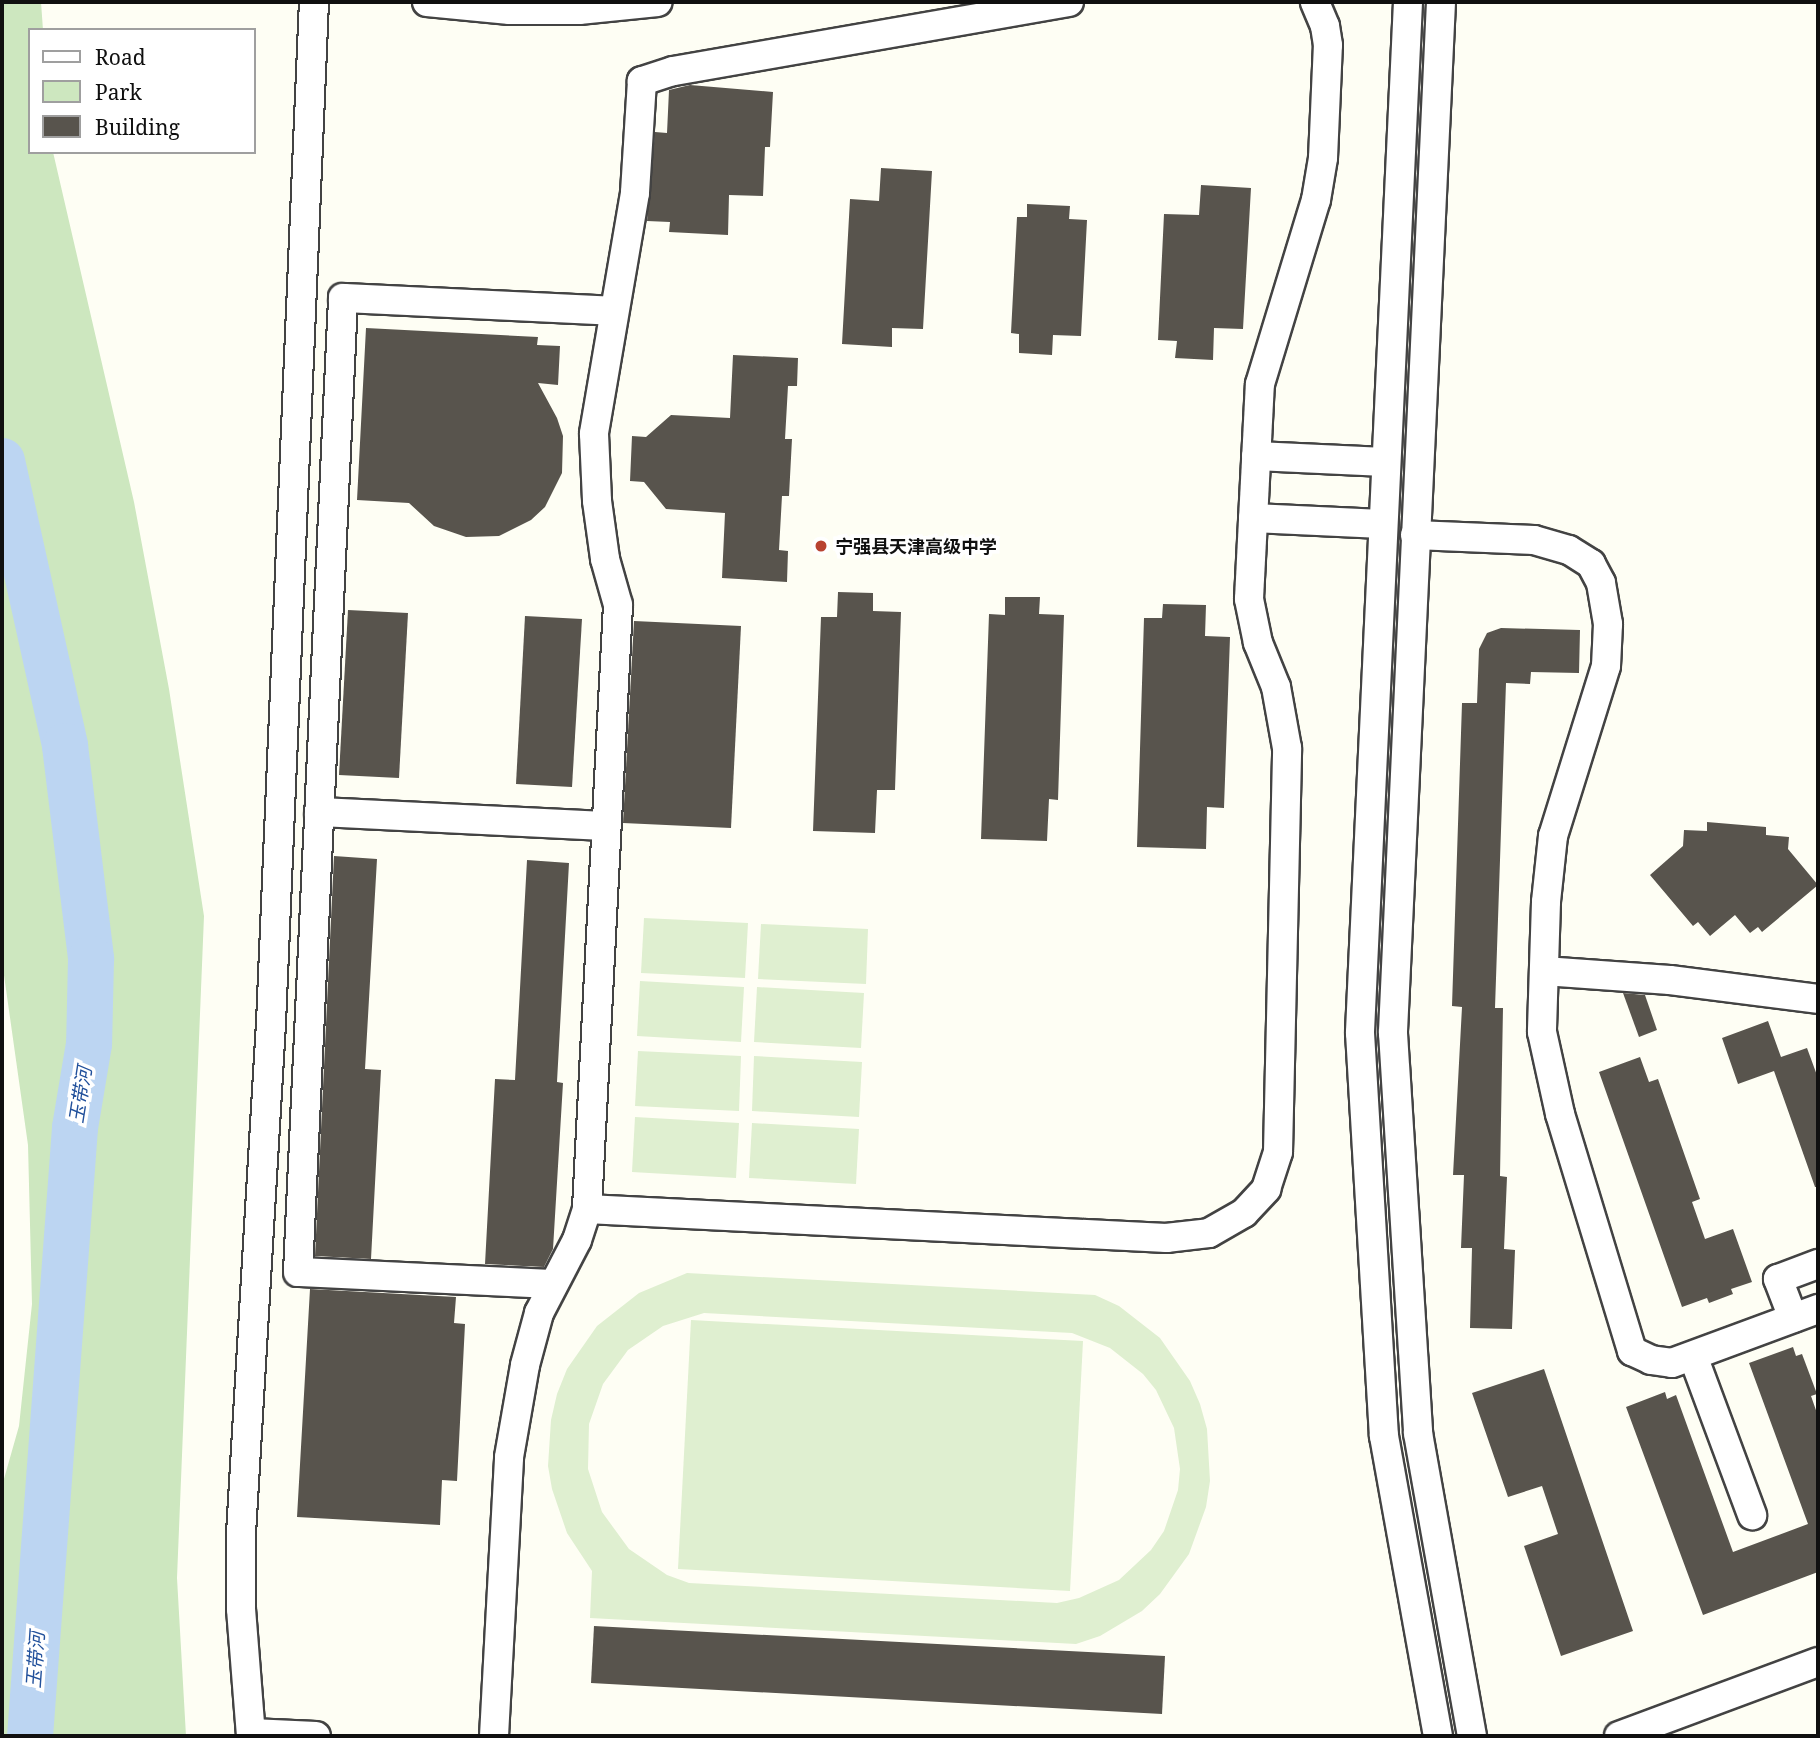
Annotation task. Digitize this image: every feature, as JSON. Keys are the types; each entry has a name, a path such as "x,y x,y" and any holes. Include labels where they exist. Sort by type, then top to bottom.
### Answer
{"street":[{"path":"314,2 271,1023 241,1534 241,1609 251,1735 316,1736"},
{"path":"427,2 510,10 579,10 658,2"},
{"path":"494,1736 509,1457 525,1365 540,1313 577,1240 587,1209 618,605 605,559 593,463 600,386 635,193 642,81 673,71 1069,2"},
{"path":"587,1209 1166,1238 1209,1233 1244,1213 1266,1189 1278,1152 1287,748 1276,687 1258,643 1249,599 1260,384 1316,200 1323,158 1328,45 1325,26 1315,2"},
{"path":"1408,2 1360,1019 1363,1123 1384,1436 1438,1736"},
{"path":"1441,2 1394,1006 1397,1121 1418,1433 1429,1510 1472,1736"},
{"path":"553,1284 298,1272 343,298 614,311"},
{"path":"1256,456 1385,462"},
{"path":"1253,518 1382,524"},
{"path":"1415,535 1534,540 1569,550 1591,564 1601,583 1608,624 1606,666 1553,836 1546,902 1542,1032 1560,1114 1632,1351 1661,1363 1672,1363 1806,1313 1778,1279 1818,1264"},
{"path":"319,812 606,826"},
{"path":"1544,971 1670,980 1818,999"},
{"path":"1693,1356 1752,1515"},
{"path":"1619,1736 1818,1662"}],"green space":[{"path":"2,2 41,2 43,28 28,28 28,154 53,154 134,502 169,689 204,916 177,1578 186,1736 2,1736 2,1486 19,1426 32,1304 28,1145 2,961"},
{"path":"644,918 748,923 745,978 641,973"},
{"path":"761,924 868,929 866,984 758,979"},
{"path":"640,981 744,987 741,1042 637,1036"},
{"path":"757,987 864,993 861,1048 754,1042"},
{"path":"638,1051 741,1056 739,1111 635,1106"},
{"path":"754,1056 862,1062 859,1117 752,1111"},
{"path":"635,1117 739,1123 736,1178 632,1172"},
{"path":"752,1123 859,1129 856,1184 749,1178"},
{"path":"687,1273 1095,1295 1119,1306 1160,1338 1190,1381 1200,1404 1207,1429 1210,1481 1206,1507 1189,1554 1160,1594 1142,1611 1100,1636 1076,1644 590,1618 592,1571 567,1533 552,1489 548,1466 551,1420 567,1369 597,1326 639,1293","holes":["704,1313 1072,1333 1110,1348 1143,1374 1156,1390 1174,1428 1180,1469 1178,1490 1164,1531 1151,1550 1119,1580 1079,1598 1057,1603 689,1583 667,1575 629,1549 602,1512 588,1469 589,1424 603,1384 628,1350 663,1326"]},
{"path":"691,1320 1083,1341 1070,1591 678,1569"}],"building":[{"path":"690,85 773,92 770,147 765,147 763,196 729,195 728,235 669,232 670,222 647,221 655,132 667,133 669,90"},
{"path":"881,168 932,171 923,329 892,328 892,347 842,344 850,199 879,201"},
{"path":"1201,185 1251,188 1243,329 1214,328 1213,360 1175,358 1177,341 1158,340 1164,214 1199,215"},
{"path":"1027,204 1070,206 1069,219 1087,220 1081,336 1053,335 1052,355 1019,353 1019,334 1011,333 1017,217 1027,217"},
{"path":"366,328 538,337 537,345 560,346 558,385 538,383 557,418 563,436 562,473 545,507 531,520 499,536 466,537 434,526 409,503 357,500"},
{"path":"733,355 798,358 797,386 788,386 785,439 792,439 789,496 782,496 779,550 788,551 787,582 722,578 725,513 666,509 644,482 630,481 632,436 646,437 671,415 730,418"},
{"path":"838,592 873,593 873,611 901,612 895,790 877,790 875,833 813,831 821,617 837,617"},
{"path":"1005,597 1040,597 1039,614 1064,615 1058,800 1049,799 1047,841 981,839 989,614 1005,615"},
{"path":"1163,604 1206,605 1205,636 1230,637 1224,808 1207,807 1206,849 1137,847 1144,618 1162,618"},
{"path":"348,610 408,613 399,778 339,775"},
{"path":"525,616 582,619 572,787 516,784"},
{"path":"634,621 741,626 731,828 623,823"},
{"path":"1501,628 1580,630 1579,673 1531,672 1530,684 1506,683 1495,1008 1503,1008 1500,1176 1507,1177 1504,1249 1515,1250 1512,1329 1470,1328 1472,1248 1461,1248 1464,1175 1453,1175 1462,1007 1452,1006 1462,703 1477,703 1479,649 1487,633"},
{"path":"1707,822 1766,827 1766,835 1789,837 1788,849 1818,885 1762,932 1758,927 1750,933 1735,915 1710,936 1698,922 1693,926 1650,875 1683,846 1684,830 1707,831"},
{"path":"334,856 377,859 365,1069 381,1070 371,1259 315,1256"},
{"path":"527,860 569,863 557,1082 563,1083 553,1249 544,1267 485,1264 495,1079 515,1080"},
{"path":"1623,993 1645,995 1657,1030 1639,1037"},
{"path":"1768,1021 1781,1057 1807,1048 1818,1078 1818,1187 1815,1187 1774,1071 1738,1084 1722,1038"},
{"path":"1640,1057 1649,1082 1658,1079 1700,1199 1692,1202 1705,1239 1733,1229 1752,1282 1731,1289 1733,1294 1709,1303 1707,1298 1682,1307 1599,1072"},
{"path":"310,1289 456,1297 454,1323 465,1324 457,1481 442,1480 440,1525 297,1517"},
{"path":"1793,1347 1796,1356 1802,1354 1817,1394 1811,1396 1818,1416 1818,1572 1703,1615 1626,1407 1665,1392 1667,1399 1676,1395 1733,1552 1808,1524 1749,1363"},
{"path":"1544,1369 1633,1631 1561,1656 1524,1546 1558,1534 1542,1486 1508,1497 1472,1393"},
{"path":"594,1626 1165,1656 1162,1714 591,1683"}],"waterway":[{"name":"玉带河","path":"2,461 65,746 91,959 89,1044 75,1128 30,1736"}],"place":[{"name":"宁强县天津高级中学","path":"821,546"}]}
